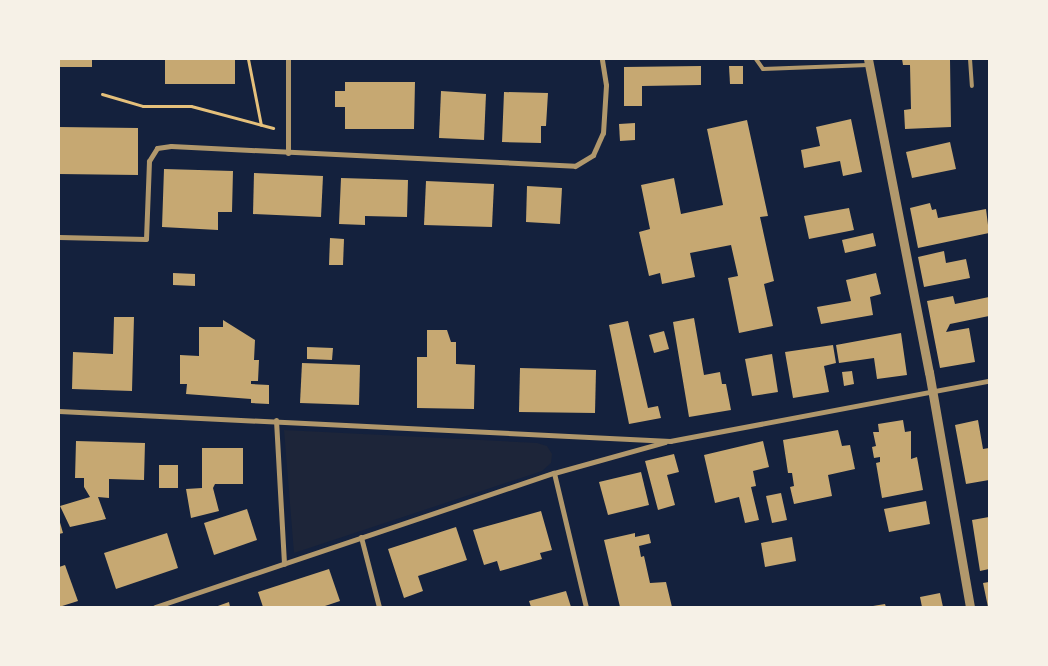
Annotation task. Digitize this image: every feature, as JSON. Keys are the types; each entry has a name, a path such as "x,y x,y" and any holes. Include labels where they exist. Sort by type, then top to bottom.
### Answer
{"street":[{"path":"288,59 288,153"},
{"path":"59,237 146,238 149,161 157,148 171,146 575,166 593,155 603,133 606,85 602,59"},
{"path":"869,62 933,393 970,607"},
{"path":"155,607 554,473 670,441 989,381"},
{"path":"59,410 670,441"},
{"path":"276,420 284,564"},
{"path":"554,473 586,607"},
{"path":"360,538 379,607"}],"lane":[{"path":"756,59 763,69 869,62"},
{"path":"970,59 972,86"}],"path":[{"path":"248,59 261,125"},
{"path":"102,94 143,106 191,106 288,132"}],"shaded area":[{"path":"284,430 537,443 547,446 552,454 551,463 542,471 294,553"}],"building":[{"path":"59,59 92,59 92,67 59,67"},
{"path":"165,59 235,59 235,84 165,84"},
{"path":"902,59 950,59 951,127 905,129 904,110 911,109 910,65 903,65"},
{"path":"701,66 701,85 642,86 642,106 624,106 624,67"},
{"path":"729,66 743,66 743,84 730,84"},
{"path":"345,82 415,82 414,129 345,129 345,107 335,107 335,91 345,91"},
{"path":"441,91 486,94 484,140 439,138"},
{"path":"504,92 548,93 546,126 541,126 541,143 502,142"},
{"path":"851,119 862,172 843,176 840,161 804,168 801,150 820,146 816,127"},
{"path":"747,120 768,216 760,217 774,281 764,284 773,326 739,333 728,278 738,276 731,245 690,253 695,277 662,284 660,273 649,276 639,232 650,229 641,185 674,178 681,214 723,205 707,129"},
{"path":"635,123 635,140 620,141 619,124"},
{"path":"59,127 138,128 138,175 59,174"},
{"path":"950,142 956,169 912,178 906,152"},
{"path":"164,169 233,171 232,212 218,212 218,230 162,227"},
{"path":"254,173 323,176 321,217 253,214"},
{"path":"341,178 408,180 407,217 365,216 365,225 339,224"},
{"path":"426,181 494,184 492,227 424,225"},
{"path":"527,186 562,188 560,224 526,222"},
{"path":"930,203 932,210 936,209 938,218 986,209 989,233 918,248 910,208"},
{"path":"849,208 854,230 809,239 804,216"},
{"path":"873,233 876,246 845,253 842,240"},
{"path":"330,238 344,239 343,265 329,265"},
{"path":"944,251 946,263 966,259 970,278 924,287 918,257"},
{"path":"173,273 195,274 195,286 173,285"},
{"path":"876,273 881,294 870,297 873,315 821,324 817,307 851,301 846,280"},
{"path":"953,296 955,304 989,297 989,316 950,324 946,332 969,328 975,362 940,368 927,301"},
{"path":"114,317 134,317 132,391 72,389 73,352 113,354"},
{"path":"694,318 704,375 720,372 722,384 726,384 731,410 689,417 673,322"},
{"path":"223,320 255,340 254,360 259,360 258,381 251,381 251,384 269,385 269,404 251,403 251,399 186,394 187,384 180,384 180,355 199,356 199,327 223,327"},
{"path":"628,321 648,408 658,406 661,418 629,424 609,325"},
{"path":"427,330 447,330 451,342 456,342 456,364 475,365 474,409 417,408 417,357 427,357"},
{"path":"664,331 669,349 654,353 649,335"},
{"path":"901,333 907,375 877,379 874,358 839,363 836,345"},
{"path":"833,345 836,363 824,366 829,392 793,398 785,352"},
{"path":"307,347 333,348 332,360 307,359"},
{"path":"772,354 778,392 752,396 745,359"},
{"path":"302,363 360,365 359,405 300,403"},
{"path":"520,368 596,370 595,413 519,412"},
{"path":"852,371 854,384 844,386 842,372"},
{"path":"903,420 905,432 911,431 911,459 917,457 923,490 882,498 876,463 880,462 880,457 874,458 872,447 876,446 873,432 879,432 878,424"},
{"path":"978,420 983,449 989,448 989,480 966,484 955,425"},
{"path":"838,430 842,446 850,445 855,469 828,475 832,496 794,504 790,487 794,486 792,473 788,473 783,440"},
{"path":"76,441 145,443 144,480 109,479 109,498 98,497 106,519 70,527 60,506 90,497 84,487 84,478 75,478"},
{"path":"763,441 769,467 753,471 756,486 751,487 759,520 745,523 739,497 715,503 704,455"},
{"path":"202,448 243,448 243,484 215,484 213,488 219,511 191,518 186,489 202,488"},
{"path":"674,454 679,472 667,475 675,505 658,510 645,461"},
{"path":"159,465 178,465 178,488 159,488"},
{"path":"641,472 649,505 608,515 599,482"},
{"path":"781,493 787,520 772,523 766,496"},
{"path":"926,501 930,524 889,532 884,509"},
{"path":"247,509 257,540 214,555 204,523"},
{"path":"541,511 552,550 540,553 542,559 500,571 497,561 484,565 473,530"},
{"path":"989,517 989,569 980,571 972,520"},
{"path":"59,519 63,533 59,534"},
{"path":"456,527 467,560 418,576 423,591 404,598 388,549"},
{"path":"167,533 178,568 116,589 104,553"},
{"path":"635,533 635,537 649,534 651,543 639,546 641,557 644,556 650,583 666,582 672,607 620,607 604,540"},
{"path":"792,537 796,561 765,567 761,543"},
{"path":"65,565 78,601 59,607 59,567"},
{"path":"329,569 340,601 322,607 263,607 258,592"},
{"path":"989,582 989,607 988,607 983,583"},
{"path":"566,591 571,607 531,607 529,601"},
{"path":"940,593 943,607 922,607 920,597"},
{"path":"229,602 230,607 215,607"},
{"path":"885,604 886,607 873,607 873,606"}]}
